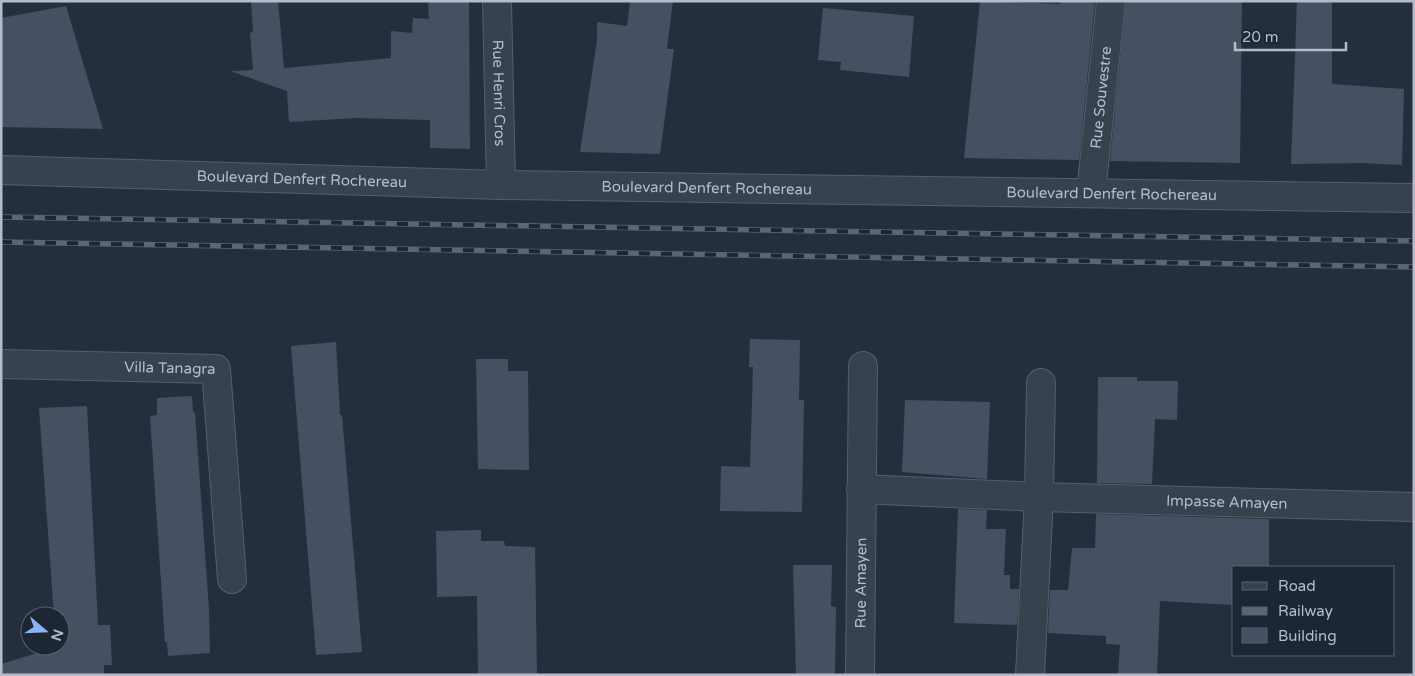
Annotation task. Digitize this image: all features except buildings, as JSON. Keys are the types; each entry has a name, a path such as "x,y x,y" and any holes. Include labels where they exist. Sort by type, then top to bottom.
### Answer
{"street":[{"name":"Rue Henri Cros","path":"496,1 501,185"},
{"name":"Rue Souvestre","path":"1091,193 1111,1"},
{"name":"Boulevard Denfert Rochereau","path":"1,170 501,185 1414,198"},
{"name":"Villa Tanagra","path":"1,364 216,369 232,579"},
{"name":"Rue Amayen","path":"860,675 863,366"},
{"path":"1030,675 1039,497 1040,383"},
{"path":"861,489 1039,497"},
{"name":"Impasse Amayen","path":"1039,497 1414,507"}],"railway":[{"path":"1,217 1414,241"},
{"path":"1,242 1414,267"}]}
